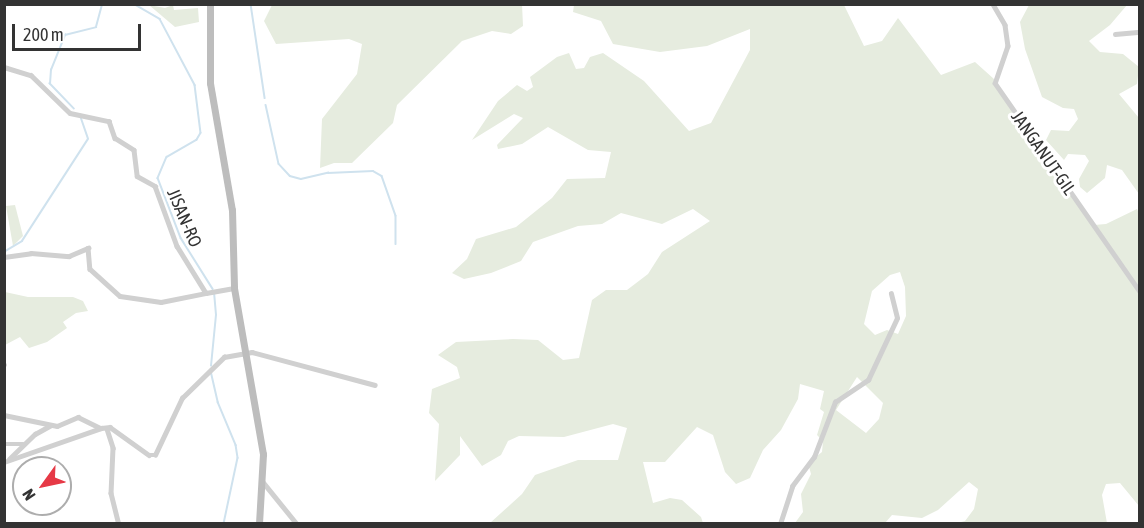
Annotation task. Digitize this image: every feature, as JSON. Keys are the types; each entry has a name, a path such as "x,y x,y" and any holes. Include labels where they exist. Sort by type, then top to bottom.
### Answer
{"main road":[{"path":"210,4 210,83 232,210 234,288 263,454 259,524"}],"street":[{"name":"JANGANUT-GIL","path":"993,4 1005,25 1008,46 995,83 1140,291"},
{"path":"1115,34 1140,32"},
{"name":"JISAN-RO","path":"4,67 31,75 70,113 109,121 115,138 134,150 137,176 155,186 177,246 211,292"},
{"path":"4,256 31,253 69,256 88,248 90,269 120,296 161,302 234,288"},
{"path":"780,524 792,486 814,458 833,406 868,380 897,318 891,294"},
{"path":"6,462 110,427 149,455 155,455 182,398 224,357 246,353 375,385"},
{"path":"4,415 51,425"},
{"path":"6,462 23,444 51,425 78,417 104,428 113,448 111,493 119,524"},
{"path":"4,444 23,444"},
{"path":"261,480 297,524"}],"shaded area":[{"path":"522,4 523,26 511,34 492,31 462,41 397,105 393,123 352,163 334,163 320,168 322,119 357,74 362,44 349,39 276,44 264,21 272,5"},
{"path":"149,5 165,8 173,5 174,10 198,8 199,22 175,27"},
{"path":"574,5 844,5 864,46 882,41 898,18 941,75 975,62 994,79 1094,225 1106,224 1137,209 1139,213 1139,506 1120,483 1106,484 1102,495 1107,523 957,523 965,521 974,509 978,489 969,482 938,510 922,518 892,515 885,523 795,523 803,512 801,494 811,474 808,463 822,452 823,441 817,435 824,412 820,409 824,391 800,384 798,399 781,430 763,450 750,478 736,484 725,472 713,435 697,427 665,462 643,462 653,503 670,498 682,500 701,517 703,523 490,523 522,494 535,475 578,460 618,460 627,428 613,424 564,437 519,436 508,441 501,455 482,466 460,436 460,455 435,481 439,424 429,413 432,389 460,378 457,367 438,355 456,342 513,339 538,340 563,360 579,358 592,300 606,290 627,290 648,274 662,252 710,221 693,209 662,224 621,213 602,224 578,226 533,242 521,261 491,273 464,279 452,273 467,259 476,239 516,227 552,198 567,179 605,178 611,152 588,150 548,127 522,144 498,149 497,145 523,118 514,114 472,140 498,101 517,85 527,91 533,87 530,77 557,57 569,53 576,69 584,68 590,57 603,53 644,81 689,131 711,123 750,50 750,29 707,46 660,52 613,44 601,21 573,12","holes":["900,272 905,287 906,316 898,334 887,330 875,335 864,324 872,291 890,275","857,377 883,403 879,419 866,433 836,410"]},
{"path":"1029,5 1127,5 1110,25 1089,41 1100,52 1123,54 1139,67 1137,84 1119,94 1139,118 1139,194 1122,170 1107,165 1105,178 1087,193 1080,187 1079,179 1089,161 1085,155 1068,154 1064,160 1046,140 1051,130 1069,131 1078,119 1074,109 1063,108 1042,97 1025,49 1020,22"},
{"path":"15,205 23,236 13,246 6,206"},
{"path":"5,292 28,297 73,297 83,301 88,311 76,313 63,322 67,328 47,342 29,348 20,337 5,345"}],"waterway":[{"path":"74,109 50,84 51,70 65,35 96,27 102,4"},
{"path":"134,4 160,19 195,85 201,133 197,140 167,157 158,178 181,238 213,289"},
{"path":"251,4 265,98"},
{"path":"266,105 279,164 290,176 301,179 328,173 373,171 382,176 396,216 396,244"},
{"path":"4,252 22,241 88,139 80,116"},
{"path":"211,366 216,315 214,294"},
{"path":"211,371 218,402 236,445 238,458 224,524"}]}
